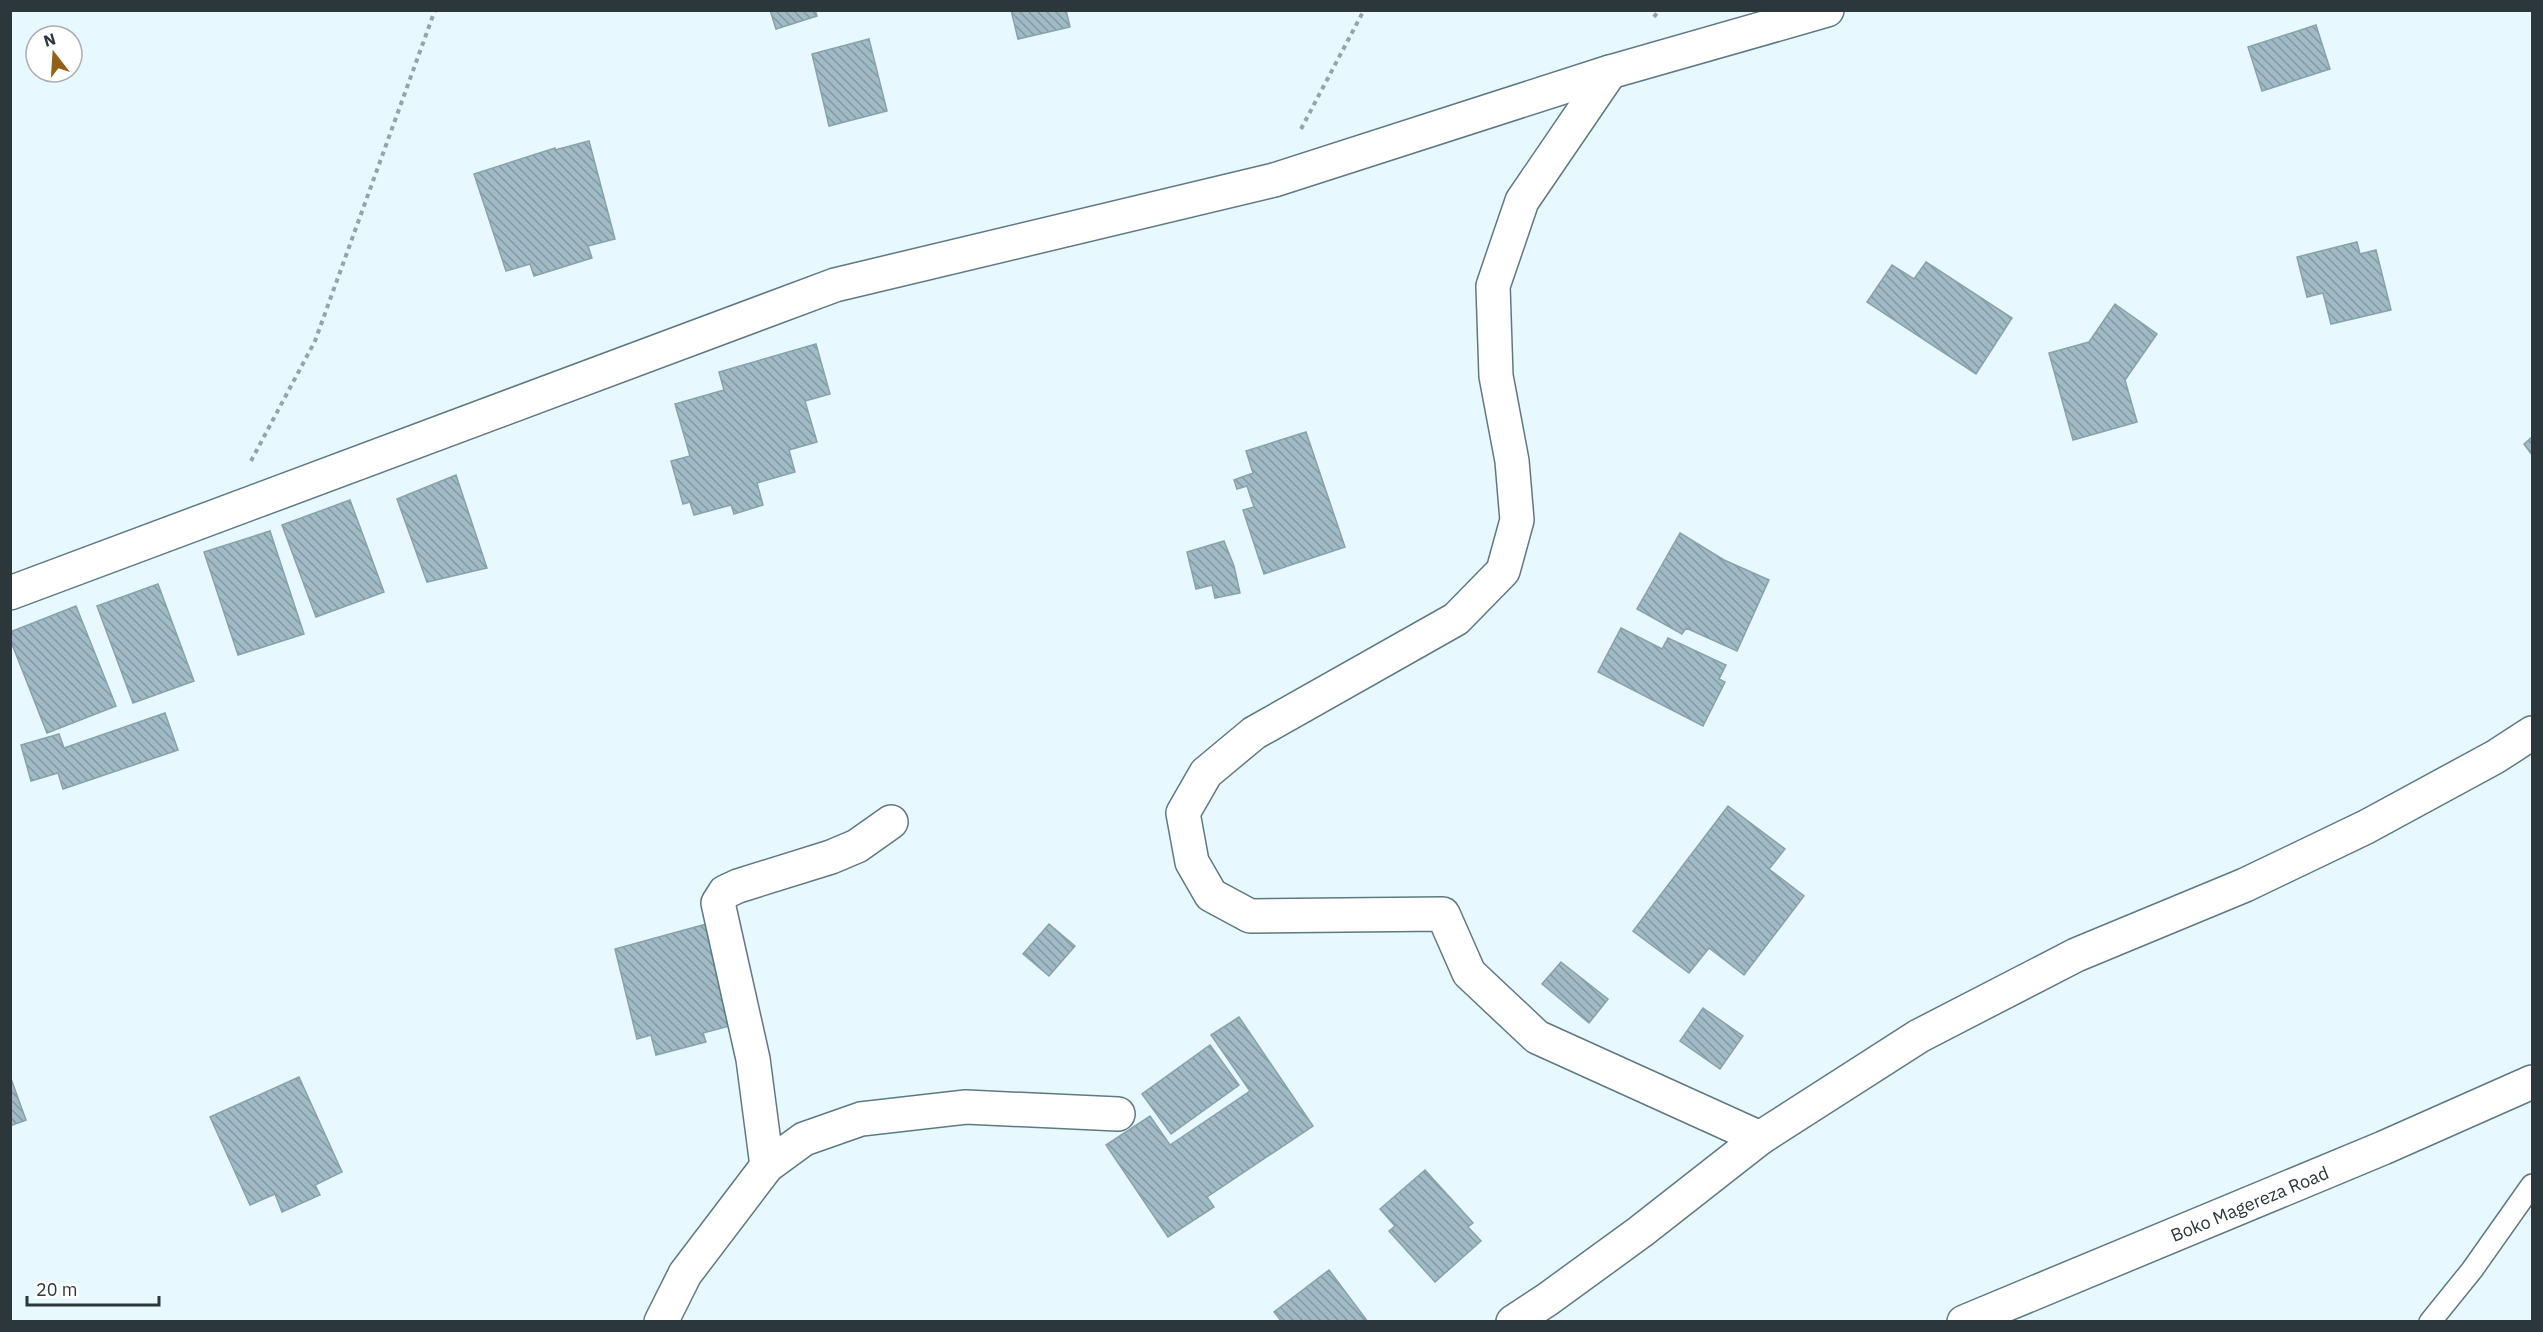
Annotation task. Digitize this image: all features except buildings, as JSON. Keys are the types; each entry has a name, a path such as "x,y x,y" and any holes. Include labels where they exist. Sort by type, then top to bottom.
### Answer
{"street":[{"path":"10,593 835,285 1274,180 1610,72 1827,10"},
{"path":"1610,72 1522,201 1493,286 1496,376 1512,461 1517,520 1503,571 1456,620 1254,733 1206,773 1184,813 1192,862 1211,894 1240,911 1250,916 1443,914 1468,973 1536,1037 1760,1138"},
{"path":"1514,1322 1640,1232 1760,1138 1919,1036 2076,955 2245,885 2366,827 2495,757 2532,733"},
{"path":"767,1166 753,1059 718,903 725,892 738,886 788,872 857,846 891,822"},
{"name":"Boko Magereza Road","path":"1964,1322 2383,1148 2532,1082"},
{"path":"661,1322 685,1274 767,1166 804,1138 861,1119 966,1107 1118,1114"}],"lane":[{"path":"2430,1322 2472,1270 2532,1185"}],"path":[{"path":"222,514 315,341 435,10"},
{"path":"1274,180 1364,10"}]}
